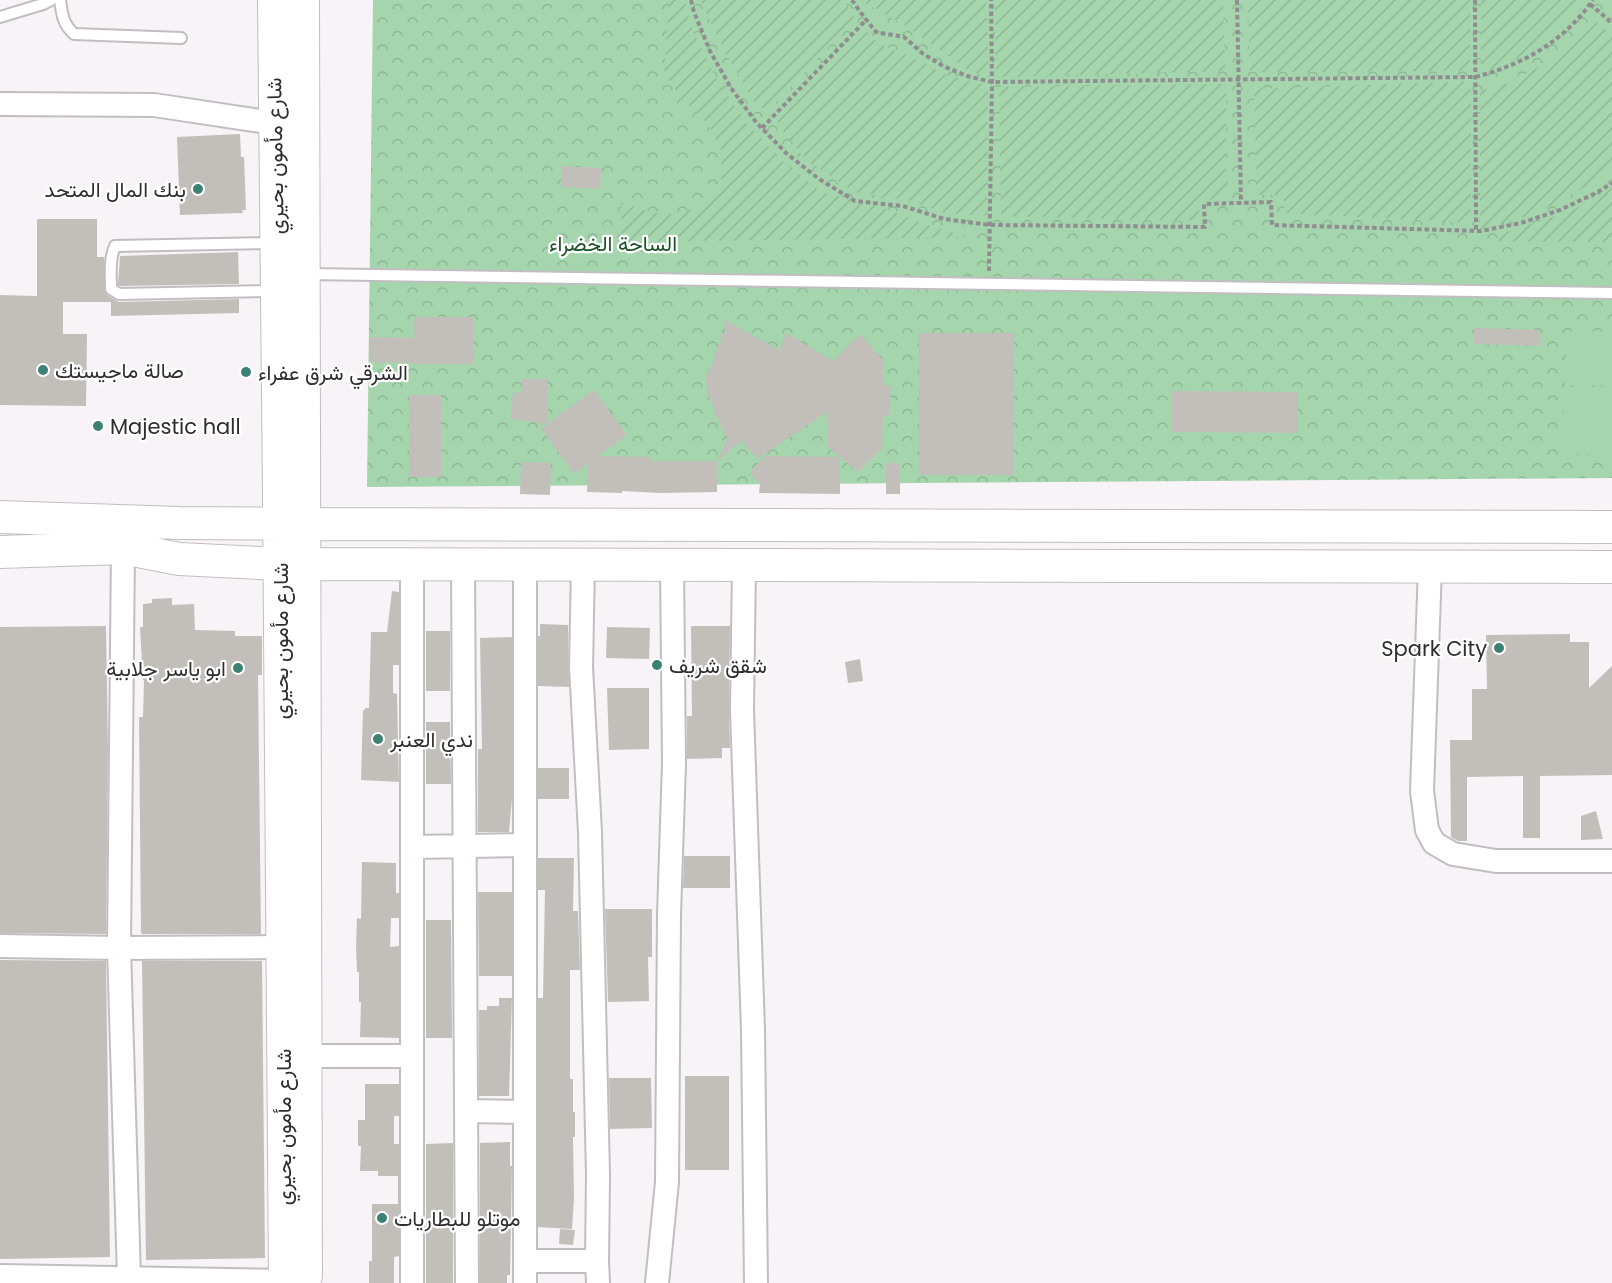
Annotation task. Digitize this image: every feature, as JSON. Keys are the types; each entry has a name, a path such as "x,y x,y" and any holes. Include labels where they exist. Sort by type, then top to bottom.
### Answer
{"street":[{"name":"شارع مأمون بحيري","path":"274,0 277,291 292,524"},
{"name":"شارع مأمون بحيري","path":"292,1282 282,947 292,524 303,273 303,0"},
{"path":"0,104 154,105 274,123"},
{"path":"0,517 292,524 1612,527"},
{"path":"123,548 119,948 129,1278"},
{"path":"0,552 123,548 179,559 291,563 1612,567"},
{"name":"شارع مأمون بحيري","path":"291,563 305,1056 292,1282"},
{"path":"412,564 412,1283"},
{"path":"464,564 467,1283"},
{"path":"525,564 525,1272 597,1272 598,1175 590,832 581,667 583,564"},
{"path":"657,1283 667,1182 669,915 674,763 672,565"},
{"path":"744,565 742,710 753,1030 756,1283"},
{"path":"1430,567 1422,791 1427,830 1434,843 1453,854 1496,861 1612,861"},
{"path":"412,847 525,845"},
{"path":"0,946 282,947"},
{"path":"305,1056 412,1056"},
{"path":"466,1111 525,1112"},
{"path":"0,1276 292,1282"}],"lane":[{"path":"0,17 51,0"},
{"path":"60,0 63,20 74,34 181,38"},
{"path":"276,243 115,246 110,264 111,289 119,294 277,291"},
{"path":"303,273 1612,293"}],"path":[{"path":"691,0 710,51 731,88 762,128 786,153 819,179 855,201 903,206 944,219 990,225 1205,226 1204,204 1271,202 1272,225 1476,231 1521,223 1560,210 1612,183"},
{"path":"852,0 876,32 904,37 922,53 943,66 967,76 992,82 1475,76 1495,72 1545,48 1573,24 1592,2 1612,23"},
{"path":"989,284 991,0"},
{"path":"1237,0 1241,203"},
{"path":"1475,0 1476,231"},
{"path":"762,128 866,20"}],"green space":[{"name":"الساحة الخضراء","path":"373,0 1612,0 1612,478 367,487"},
{"path":"669,0 684,0 693,31 716,78 745,121 780,159 821,192 876,205 924,224 967,237 622,242 621,202 661,214 680,213 705,202 721,183 721,149 707,123 682,99 664,73"},
{"path":"700,0 844,0 855,19 767,112 752,99 724,50"},
{"path":"861,0 986,0 989,77 969,71 906,26"},
{"path":"995,0 1223,0 1225,71 996,77"},
{"path":"1248,0 1470,0 1470,71 1250,72"},
{"path":"1481,0 1587,0 1581,9 1531,50 1505,66 1481,72"},
{"path":"1593,19 1612,35 1612,172 1537,213 1480,230 1480,91 1512,82 1544,64"},
{"path":"865,30 879,44 916,59 948,76 988,85 987,215 941,212 911,201 855,192 806,160 778,124 778,118"},
{"path":"1471,81 1471,223 1284,213 1284,195 1257,195 1254,89"},
{"path":"1226,84 1226,199 1199,200 1200,221 1001,216 999,87"},
{"path":"1612,188 1612,242 1493,241 1501,234 1569,212"},
{"path":"1567,331 1612,332 1612,386 1565,385"},
{"path":"1564,392 1612,394 1612,454 1562,453"}],"building":[{"path":"240,134 241,157 244,157 246,210 242,210 243,213 180,215 177,137"},
{"path":"562,166 601,168 600,189 561,187"},
{"path":"37,219 97,219 97,257 104,257 104,290 107,295 119,302 239,299 239,313 111,316 111,302 63,302 63,334 87,334 86,406 0,405 0,295 37,296"},
{"path":"238,252 239,284 118,285 120,256"},
{"path":"414,317 473,317 474,364 369,362 369,337 414,338"},
{"path":"723,319 779,350 786,333 833,361 860,334 883,360 883,385 891,386 889,416 883,415 882,448 858,472 827,446 827,412 757,459 742,441 717,461 728,437 723,433 724,428 719,425 721,420 714,415 715,411 707,391 706,376 715,358 714,352 718,352 718,344 722,342 720,335 726,332"},
{"path":"1474,328 1540,330 1541,346 1474,344"},
{"path":"919,333 1014,333 1013,475 919,475"},
{"path":"522,379 547,379 548,423 594,390 627,435 598,456 652,457 652,461 717,461 717,492 587,492 588,463 574,474 541,428 547,424 510,419 513,392 522,393"},
{"path":"1172,391 1298,392 1298,433 1172,432"},
{"path":"409,395 441,395 441,477 409,477"},
{"path":"765,456 840,457 840,494 759,493 760,484 749,472"},
{"path":"521,462 551,463 550,495 520,494"},
{"path":"886,463 900,463 900,494 886,494"},
{"path":"392,591 399,592 399,665 393,665 393,693 397,694 399,782 361,780 363,710 369,708 371,632 387,632"},
{"path":"172,598 172,605 194,604 195,630 235,631 235,636 262,636 262,675 258,675 261,934 142,934 141,932 139,717 143,717 144,680 140,627 143,627 143,604 152,603 152,599"},
{"path":"540,624 568,625 569,687 538,686"},
{"path":"106,626 108,747 106,934 0,933 0,627"},
{"path":"691,626 730,626 730,748 722,748 722,758 687,759 687,716 692,716"},
{"path":"607,627 650,628 649,659 606,658"},
{"path":"426,631 450,631 450,691 426,691"},
{"path":"1570,634 1570,642 1589,642 1589,688 1612,666 1612,775 1540,776 1540,838 1523,838 1523,776 1467,777 1467,841 1458,841 1451,837 1450,740 1472,740 1472,689 1487,689 1486,635"},
{"path":"512,637 512,799 509,832 478,832 478,749 482,749 480,638"},
{"path":"860,659 863,681 848,683 845,662"},
{"path":"607,688 649,688 649,749 609,750"},
{"path":"426,722 450,722 451,784 426,784"},
{"path":"538,768 569,768 569,799 538,799"},
{"path":"1596,811 1603,839 1581,840 1581,816"},
{"path":"684,856 730,856 730,888 683,888"},
{"path":"538,858 574,858 573,911 578,911 580,970 570,970 570,1079 573,1079 573,1112 575,1112 572,1229 538,1227 538,998 543,998 545,890 538,890"},
{"path":"362,862 396,863 399,918 391,918 390,947 399,946 399,1038 360,1037 361,1002 359,1002 356,945 357,918 361,919"},
{"path":"478,892 512,892 512,976 479,976"},
{"path":"605,909 652,909 652,957 648,957 649,1001 608,1002"},
{"path":"426,920 451,920 452,1038 426,1038"},
{"path":"0,960 106,961 110,1257 0,1259"},
{"path":"142,961 262,961 265,1258 146,1260"},
{"path":"499,998 512,998 509,1096 479,1096 479,1010 487,1010 487,1006 499,1006"},
{"path":"685,1076 729,1076 729,1170 685,1170"},
{"path":"609,1078 651,1078 652,1128 610,1129"},
{"path":"365,1084 399,1084 399,1116 394,1116 394,1144 399,1144 399,1256 394,1257 394,1283 369,1283 369,1261 372,1261 372,1204 398,1204 398,1176 378,1176 378,1171 360,1171 361,1146 358,1146 358,1120 365,1120"},
{"path":"510,1142 510,1166 512,1166 510,1275 507,1275 507,1283 480,1283 480,1143"},
{"path":"453,1143 453,1283 426,1283 426,1144"},
{"path":"560,1229 575,1230 573,1245 559,1244"}],"place":[{"name":"بنك المال المتحد","path":"198,189"},
{"name":"صالة ماجيستك","path":"43,370"},
{"name":"الشرقي شرق عفراء","path":"246,372"},
{"name":"Majestic hall","path":"98,426"},
{"name":"Spark City","path":"1499,648"},
{"name":"شقق شريف","path":"657,665"},
{"name":"ابو ياسر جلابية","path":"238,668"},
{"name":"ندي العنبر","path":"378,739"},
{"name":"موتلو للبطاريات","path":"382,1218"}]}
